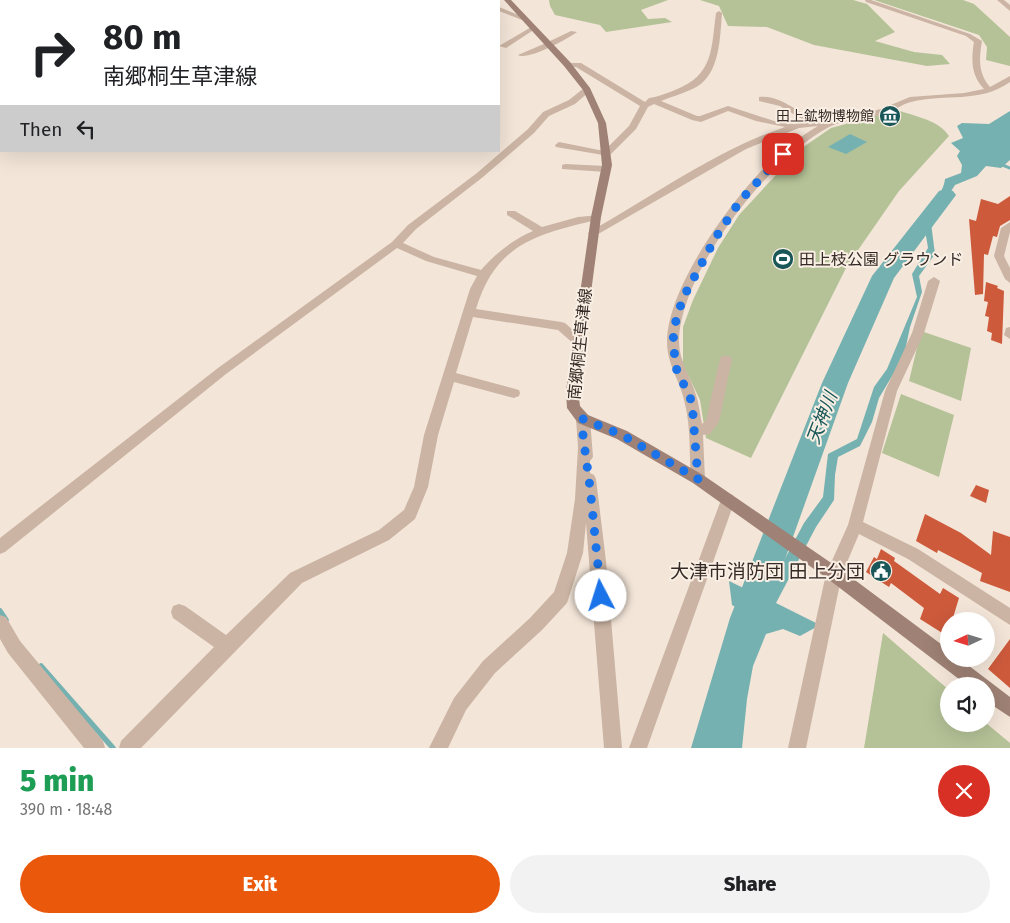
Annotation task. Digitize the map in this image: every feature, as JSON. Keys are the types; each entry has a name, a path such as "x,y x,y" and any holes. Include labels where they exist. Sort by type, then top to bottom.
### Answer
{"main road":[{"name":"南郷桐生草津線","path":"507,0 568,65 587,90 602,123 606,169 593,234 572,391 574,408 583,419 622,435 698,479 732,502 834,574 970,677"},
{"path":"995,697 1010,708"}],"street":[{"path":"1000,0 1010,9"},
{"path":"868,1 968,35 978,41 974,58 980,80 989,90"},
{"path":"500,9 524,18"},
{"path":"559,145 606,154 633,127 648,103 697,84 704,74 716,43 719,13"},
{"path":"503,46 533,28"},
{"path":"522,55 550,45 573,32"},
{"path":"568,65 578,65 648,103 695,118 701,119 728,108 754,120 776,125 798,126"},
{"path":"593,234 633,213 716,160 774,134 798,126 815,123 828,124 893,108 901,102 913,99 959,97 989,90 1000,86 1010,78"},
{"path":"0,547 222,371 396,244 412,227 480,175 531,131 546,114 572,102 587,90"},
{"path":"762,99 769,99 800,113 815,123"},
{"path":"698,479 692,402 676,368 673,340 676,320 683,298 716,237 740,201 783,154 828,124"},
{"path":"565,167 606,169"},
{"path":"511,213 541,231"},
{"path":"128,748 296,578 384,535 410,514 421,487 431,436 482,274 495,260 526,238 562,224 596,217"},
{"path":"1010,225 1006,228 1005,255 999,256 1010,279"},
{"path":"396,244 430,259 482,274"},
{"path":"797,748 834,574 855,525 891,391 918,333 934,281"},
{"path":"469,312 561,326 579,342"},
{"path":"694,428 705,430 712,422 726,359"},
{"path":"449,376 514,393"},
{"path":"438,748 460,704 489,667 536,624 561,597 575,553 582,499 583,419"},
{"path":"584,448 598,561 614,748"},
{"path":"638,748 732,502"},
{"path":"855,525 913,554 1010,617"},
{"path":"179,612 227,646"},
{"path":"0,623 14,647 96,748"}],"green space":[{"path":"549,0 668,0 641,10 648,19 665,18 672,22 606,32 600,25 555,15"},
{"path":"700,0 853,0 867,4 895,32 875,41 914,52 942,55 950,64 927,66 814,45 767,27 728,26 719,6"},
{"path":"874,0 963,0 974,4 1010,37 1010,66 986,60 987,47 979,35"},
{"path":"897,110 933,122 949,136 899,191 847,266 751,458 706,438 700,400 683,365 683,327 693,300 718,248 739,215 799,150 831,128"},
{"path":"921,331 971,348 961,401 909,381"},
{"path":"901,394 954,415 939,477 882,453"},
{"path":"883,633 940,682 940,732 995,730 1010,743 1010,748 864,748"}],"water":[{"path":"1010,111 1010,160 1001,168 986,166 977,176 955,185 931,223 935,254 919,276 922,292 910,327 904,356 879,398 872,422 860,446 838,457 834,500 816,527 776,603 820,625 800,636 783,629 766,634 753,666 747,699 742,748 721,748 727,715 742,675 755,618 732,605 729,581 764,598 804,523 823,497 828,454 857,439 874,387 887,369 917,297 912,274 928,248 924,223 925,215 941,191 945,179 961,173 962,165 957,156 960,151 951,143 963,138 957,126 962,123 989,124"},
{"path":"850,134 867,142 846,154 828,147"}],"building":[{"path":"1010,196 1010,220 1000,226 997,237 993,236 988,255 984,254 983,294 975,295 969,219 976,221 981,199 998,204"},
{"path":"986,282 998,286 997,288 1004,291 1002,344 991,340 992,333 987,331 989,317 985,316 988,302 984,301"},
{"path":"976,485 989,490 986,503 970,496"},
{"path":"925,514 961,533 991,555 993,531 1010,537 1010,592 980,581 982,573 938,550 937,553 916,541"},
{"path":"881,549 895,558 894,561 940,594 943,588 959,598 955,612 940,612 940,632 920,619 924,608 891,583 889,587 866,572 874,557 877,559"},
{"path":"1010,639 1010,688 988,669 995,668 995,659"}],"waterway":[{"path":"1000,164 1010,168"},
{"name":"天神川","path":"710,748 747,618 835,383 883,276 946,195"},
{"path":"0,611 6,620"},
{"path":"41,666 113,748"}],"place":[{"name":"田上鉱物博物館","path":"890,116"},
{"name":"田上枝公園 グラウンド","path":"783,259"},
{"name":"大津市消防団 田上分団","path":"881,571"}],"route":[{"path":"601,596 583,436 583,419 622,435 698,479 692,402 676,368 673,340 676,320 683,298 716,237 740,201 783,154"}]}
